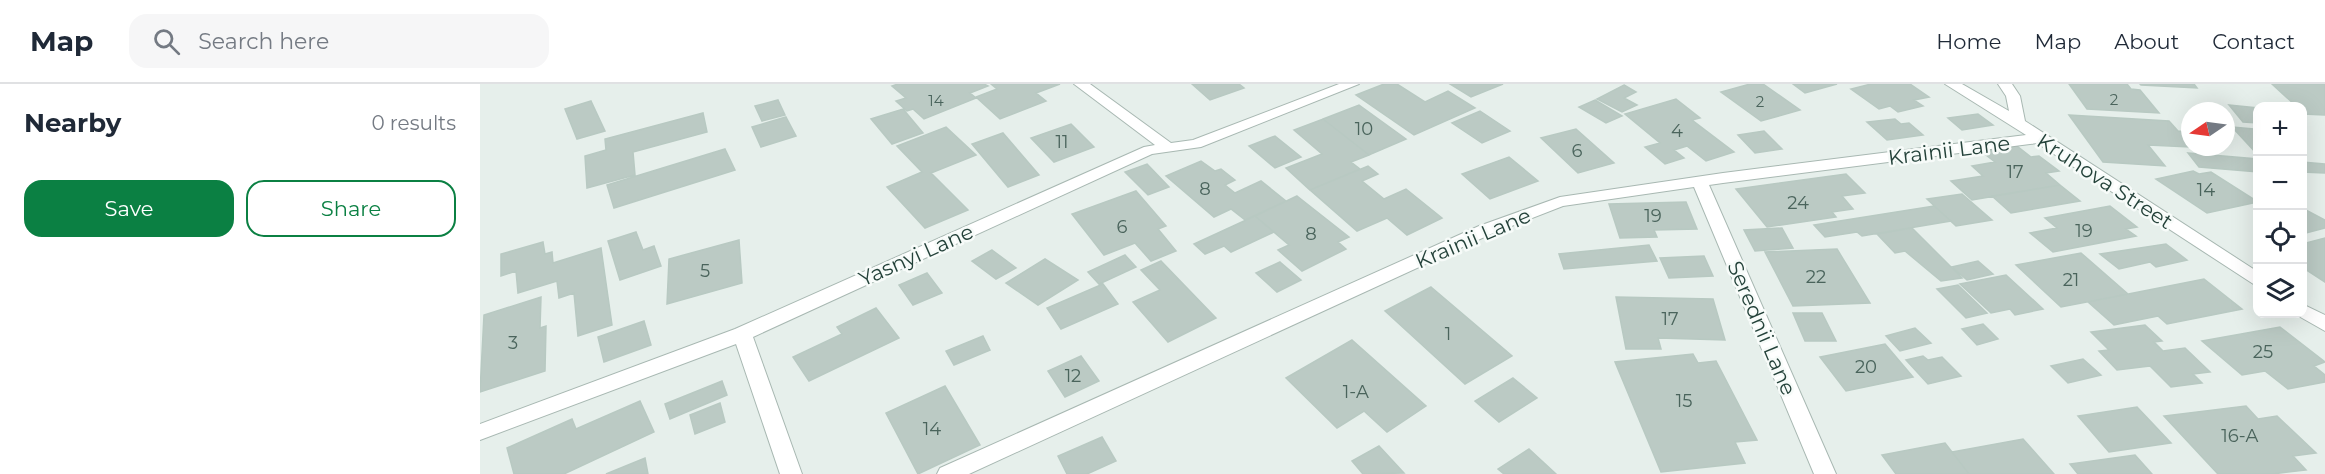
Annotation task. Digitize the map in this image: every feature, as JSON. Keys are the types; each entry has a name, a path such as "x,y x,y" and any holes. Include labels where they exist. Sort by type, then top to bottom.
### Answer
{"street":[{"path":"1081,84 1169,148"},
{"name":"Yasnyi Lane","path":"480,432 742,334 1149,150 1196,144 1352,84"},
{"name":"Kruhova Street","path":"1952,84 2018,123 2253,278"},
{"path":"2005,84 2013,96 2018,123"},
{"name":"Krainii Lane","path":"948,474 1485,230 1560,202 2038,138"},
{"name":"Serednii Lane","path":"1700,182 1824,474"},
{"path":"2307,313 2325,324"},
{"path":"742,334 791,474"}],"building":[{"path":"898,84 984,84 988,86 970,93 976,98 924,119 913,109 907,111 896,101 906,98 892,86"},
{"path":"991,84 1060,84 1036,93 1046,101 1000,119 976,97 997,89"},
{"path":"1192,84 1239,84 1244,88 1210,100"},
{"path":"1384,84 1397,84 1425,102 1448,91 1475,108 1414,135 1356,95"},
{"path":"1450,84 1503,84 1471,97"},
{"path":"1750,84 1763,84 1800,110 1761,121 1721,92"},
{"path":"1793,84 1837,84 1805,93"},
{"path":"1871,84 1910,84 1929,97 1914,100 1923,106 1898,112 1890,106 1879,109 1851,89"},
{"path":"2069,84 2127,84 2131,89 2140,90 2159,113 2087,109"},
{"path":"2194,84 2197,88 2141,85"},
{"path":"2272,84 2325,84 2325,115 2307,114 2307,102 2292,102"},
{"path":"1624,85 1636,92 1624,98 1637,105 1622,112 1597,99"},
{"path":"1676,99 1700,118 1692,120 1734,152 1706,161 1687,146 1674,150 1684,158 1665,164 1645,147 1660,143 1625,114"},
{"path":"778,100 785,115 762,121 755,106"},
{"path":"1595,100 1622,116 1606,123 1579,107"},
{"path":"591,101 605,131 577,139 565,109"},
{"path":"1359,105 1406,139 1369,155 1323,119"},
{"path":"2235,106 2253,107 2253,123 2243,122 2235,112"},
{"path":"903,109 923,133 892,144 871,119"},
{"path":"1480,111 1510,131 1482,143 1452,123"},
{"path":"703,113 707,132 633,152 635,175 587,188 585,156 606,150 605,139"},
{"path":"1978,114 1993,125 1962,130 1948,118"},
{"path":"2069,115 2169,121 2181,131 2181,147 2148,145 2165,166 2103,162"},
{"path":"786,117 796,136 761,147 752,127"},
{"path":"1323,119 1369,155 1351,162 1360,169 1310,190 1286,168 1322,154 1294,130"},
{"path":"1895,119 1901,124 1909,123 1923,135 1887,140 1867,122"},
{"path":"1071,124 1094,147 1054,162 1031,138"},
{"path":"946,127 976,155 931,173 968,210 925,228 887,187 922,172 897,146"},
{"path":"2235,127 2253,129 2253,150 2235,130"},
{"path":"1576,129 1614,163 1578,173 1541,138"},
{"path":"1764,131 1782,149 1755,153 1738,135"},
{"path":"1003,133 1039,175 1008,187 972,144"},
{"path":"1275,136 1301,157 1275,168 1249,146"},
{"path":"2017,146 2031,157 2039,156 2059,171 2046,173 2060,185 1972,200 1951,181 1983,176 1972,166 1995,162 1982,152"},
{"path":"725,149 735,170 614,208 607,185"},
{"path":"2190,156 2253,159 2253,172 2199,167"},
{"path":"1509,157 1538,181 1490,199 1462,174"},
{"path":"1201,161 1215,171 1221,169 1235,180 1225,185 1235,193 1261,181 1286,201 1245,220 1231,209 1214,217 1166,176"},
{"path":"2307,162 2325,164 2325,173 2307,172"},
{"path":"1147,164 1169,187 1148,195 1125,172"},
{"path":"1368,166 1378,174 1362,181 1384,199 1406,189 1442,218 1407,235 1387,218 1357,231 1310,190"},
{"path":"2193,171 2199,174 2211,172 2253,199 2253,203 2207,213 2156,179"},
{"path":"1846,174 1865,193 1842,196 1853,209 1832,212 1836,217 1767,227 1736,189"},
{"path":"2060,185 2080,201 2011,213 1992,196"},
{"path":"1136,191 1166,226 1158,229 1176,251 1151,261 1135,243 1104,255 1072,214"},
{"path":"1962,194 1992,220 1956,226 1927,199"},
{"path":"1297,196 1349,237 1338,242 1346,249 1302,271 1278,250 1289,245 1255,216"},
{"path":"1686,202 1697,229 1654,230 1657,237 1620,238 1609,204"},
{"path":"1934,206 1951,221 1862,236 1857,232 1825,237 1814,225"},
{"path":"2110,206 2137,227 2126,229 2136,236 2053,252 2030,233 2057,228 2045,218"},
{"path":"2307,211 2325,220 2325,228 2307,233"},
{"path":"1255,216 1274,232 1231,252 1224,246 1205,254 1194,244"},
{"path":"1782,228 1793,248 1755,251 1744,230"},
{"path":"1912,228 1962,278 1941,281 1905,251 1895,253 1877,234"},
{"path":"636,232 643,250 654,246 661,266 620,280 608,241"},
{"path":"2325,238 2325,282 2307,270 2307,243"},
{"path":"739,240 742,283 667,304 669,259"},
{"path":"543,242 545,254 552,252 553,263 601,248 612,325 578,336 574,293 559,298 557,281 518,293 516,271 501,276 501,254"},
{"path":"2166,244 2187,260 2156,267 2150,262 2119,269 2100,254"},
{"path":"1649,245 1657,261 1564,269 1559,254"},
{"path":"1837,249 1870,303 1793,306 1765,252"},
{"path":"992,250 1016,268 996,279 972,261"},
{"path":"2081,253 2128,294 2061,307 2016,265"},
{"path":"1125,255 1136,267 1099,284 1088,272"},
{"path":"1704,256 1713,276 1669,278 1660,258"},
{"path":"1045,259 1078,280 1038,305 1006,283"},
{"path":"1161,261 1216,318 1168,342 1133,302 1160,290 1141,270"},
{"path":"1978,261 1993,274 1967,280 1952,267"},
{"path":"1280,262 1301,280 1277,292 1256,273"},
{"path":"927,273 942,293 913,305 899,285"},
{"path":"2006,275 2043,309 2015,315 2010,309 1991,313 1960,284"},
{"path":"2204,279 2242,309 2167,324 2158,316 2114,325 2088,302"},
{"path":"1103,284 1118,304 1061,329 1047,308"},
{"path":"1958,285 1987,313 1966,318 1937,289"},
{"path":"1431,287 1512,356 1465,384 1385,311"},
{"path":"541,297 540,328 546,326 545,371 480,392 484,315"},
{"path":"1616,297 1713,299 1725,340 1658,338 1661,349 1626,349"},
{"path":"876,308 899,338 809,381 793,357 842,334 837,327"},
{"path":"1793,313 1822,313 1836,341 1805,341"},
{"path":"644,321 651,345 604,362 598,337"},
{"path":"1983,324 1998,339 1977,345 1962,329"},
{"path":"2145,325 2162,341 2154,342 2163,351 2185,348 2210,372 2193,374 2202,383 2171,387 2150,366 2117,370 2099,351 2109,350 2091,332"},
{"path":"2280,327 2325,362 2314,366 2325,375 2325,382 2288,389 2265,371 2242,375 2202,341"},
{"path":"1915,328 1931,343 1900,351 1886,336"},
{"path":"983,336 990,350 954,365 946,351"},
{"path":"1352,340 1426,406 1387,432 1364,411 1337,428 1286,378"},
{"path":"1885,344 1913,377 1846,391 1820,357"},
{"path":"1693,354 1698,363 1716,361 1757,440 1735,442 1745,463 1661,472 1615,362"},
{"path":"1081,356 1099,381 1065,397 1048,371"},
{"path":"1923,356 1928,360 1942,357 1961,376 1928,384 1906,360"},
{"path":"2083,359 2101,375 2068,383 2051,366"},
{"path":"1513,378 1537,398 1499,422 1475,401"},
{"path":"722,381 727,395 670,419 665,404"},
{"path":"945,386 980,445 918,474 886,413"},
{"path":"640,401 654,432 564,474 514,474 507,448 572,419 576,429"},
{"path":"720,403 725,422 695,434 690,415"},
{"path":"2246,406 2258,419 2277,416 2316,453 2293,456 2306,470 2272,474 2218,474 2164,416"},
{"path":"2137,407 2171,443 2109,452 2078,416"},
{"path":"1102,437 1116,461 1087,474 1067,474 1058,456"},
{"path":"2023,439 2054,474 1969,474 1952,452"},
{"path":"1945,443 1969,474 1896,474 1882,455"},
{"path":"1379,446 1404,473 1363,474 1352,461"},
{"path":"1529,449 1556,474 1504,474 1498,469"},
{"path":"2135,455 2152,474 2078,474 2070,464"},
{"path":"645,458 648,474 606,474"}]}
